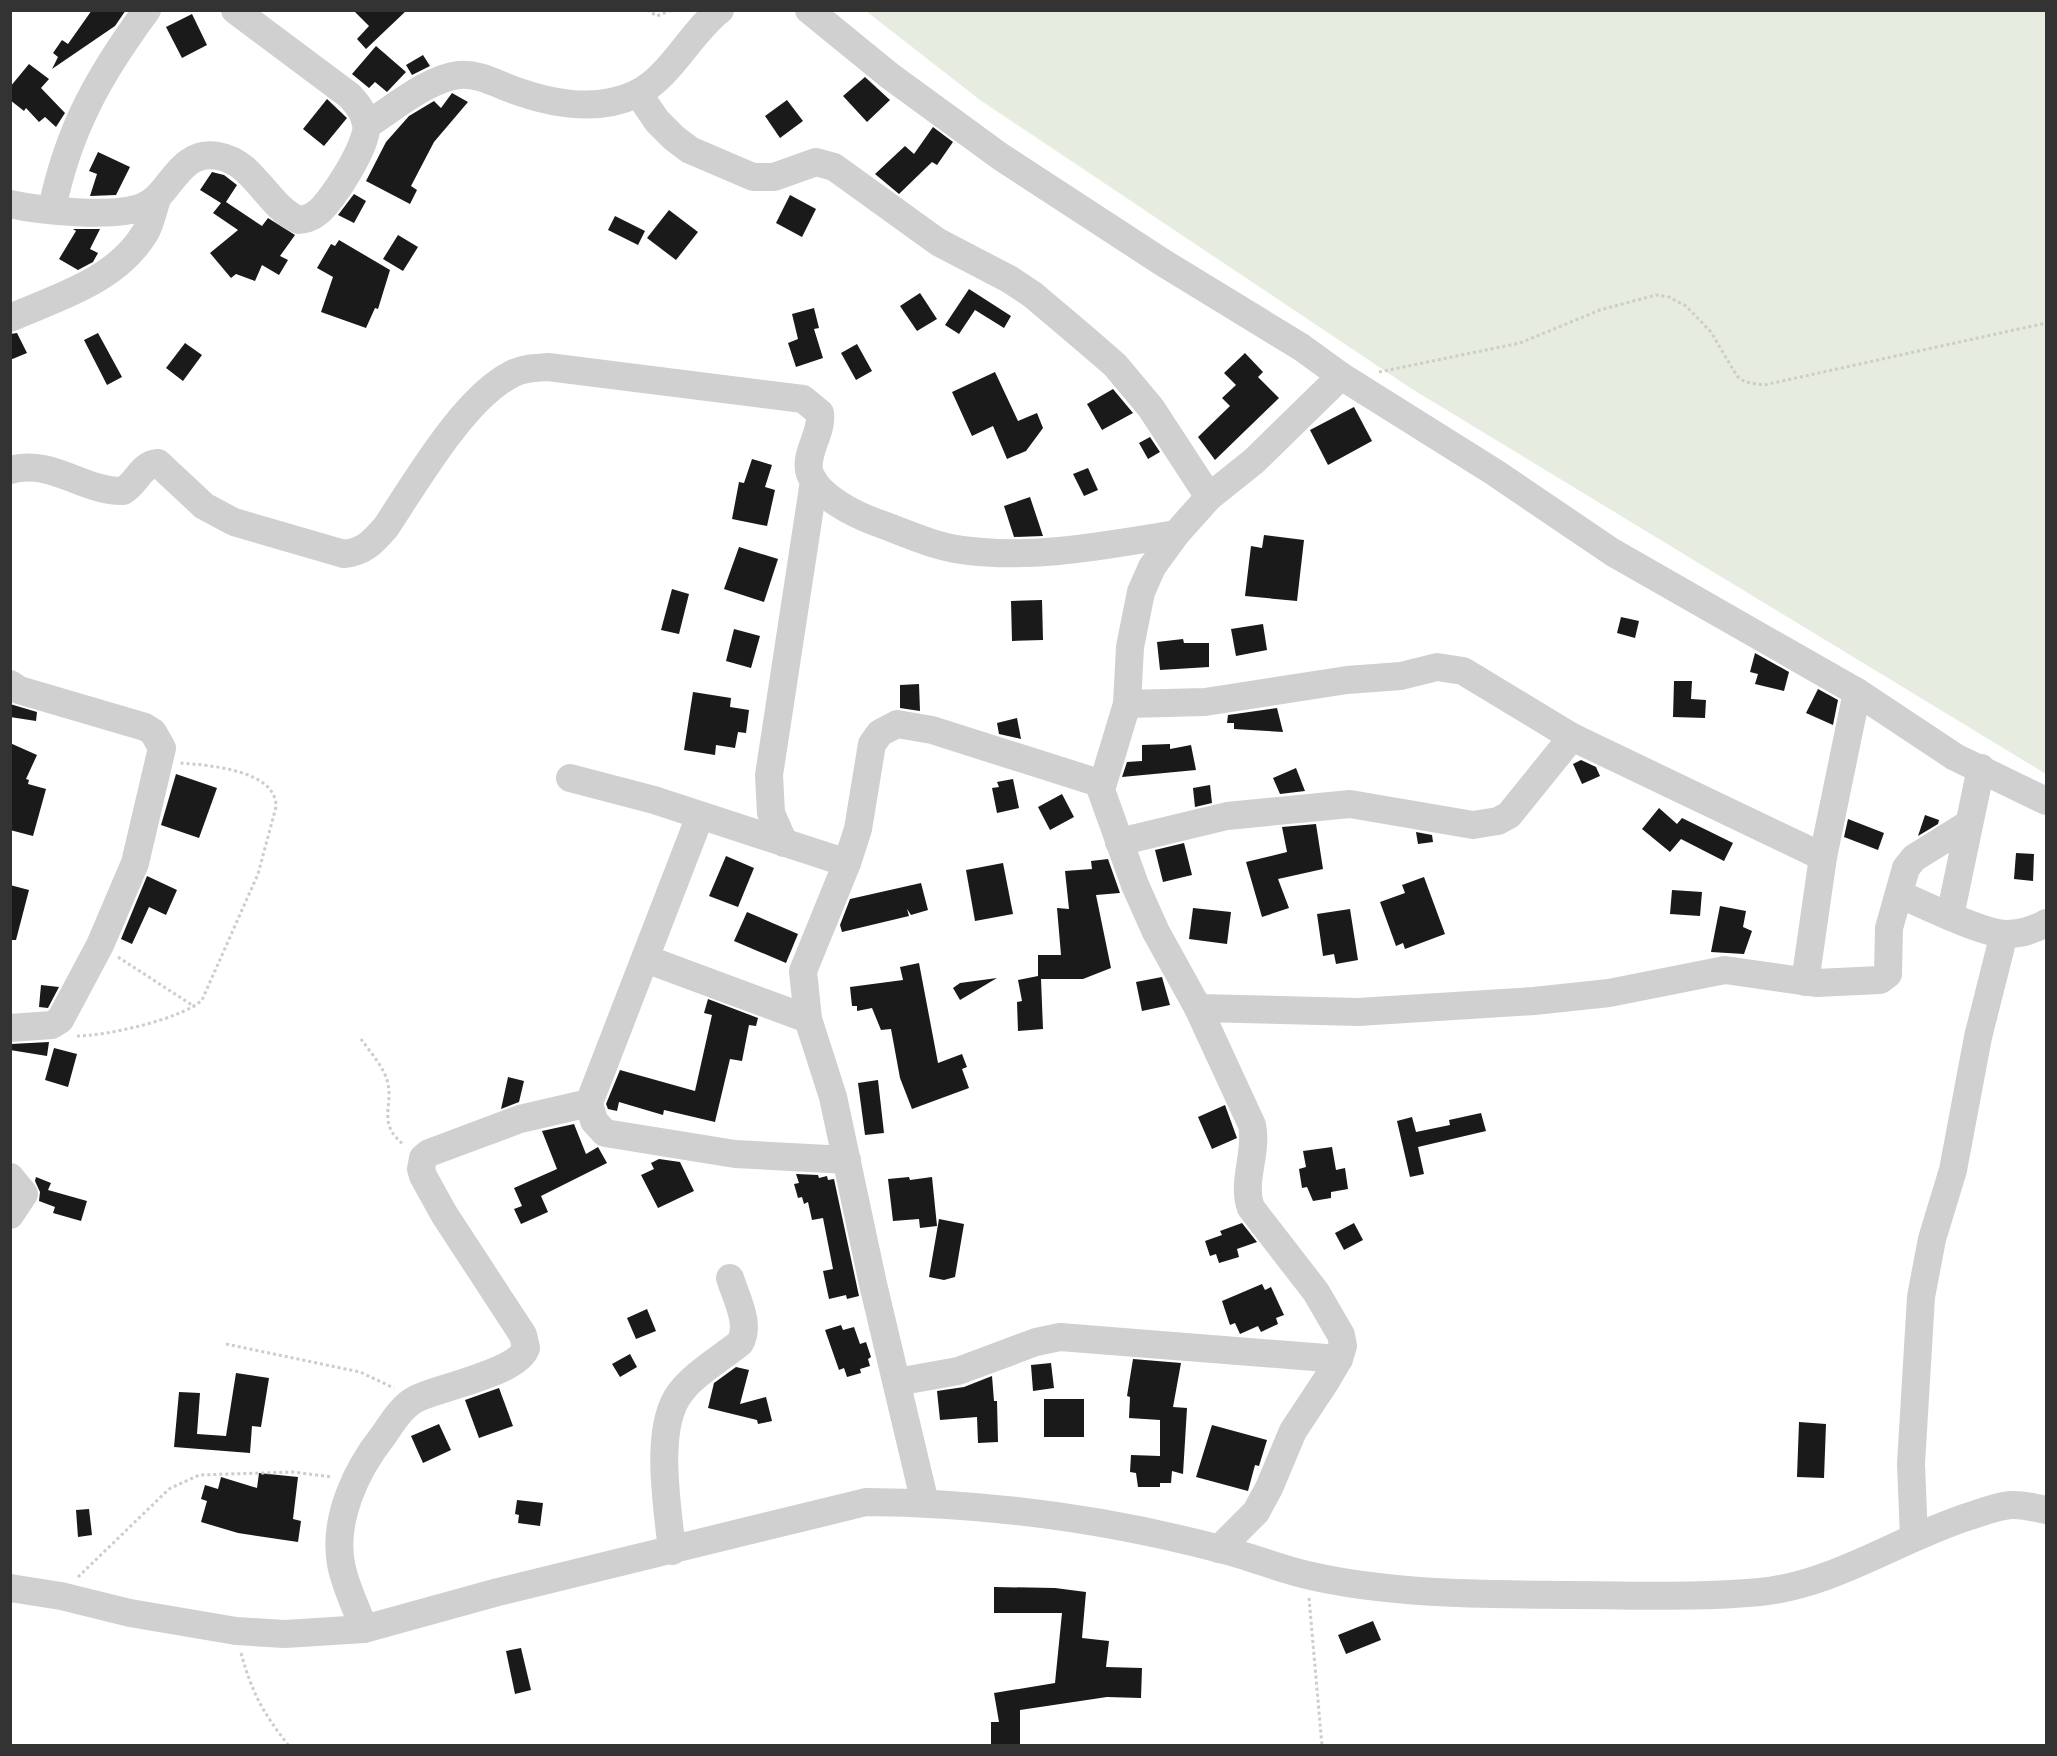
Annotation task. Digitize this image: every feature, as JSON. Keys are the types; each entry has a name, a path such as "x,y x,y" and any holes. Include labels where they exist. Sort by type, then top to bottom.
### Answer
{"street":[{"path":"52,208 61,165 78,122 98,82 147,10"},
{"path":"10,318 87,285 115,266 145,232 158,199 170,178 186,164 200,157 218,156 243,167 287,215 299,220 308,219 329,201 365,140 367,125 361,108 350,96 235,10"},
{"path":"367,125 441,80 460,75 486,79 554,103 598,105 638,93 658,77 720,10"},
{"path":"809,10 890,76 1001,157 1153,256 1301,346 1341,376 1494,472 1612,552 1857,692 1955,757 2046,801"},
{"path":"638,93 657,121 690,150 753,177 774,177 816,162 834,167 938,242 1010,279 1033,295 1114,365 1157,417 1209,498"},
{"path":"10,204 112,213 144,207 158,199"},
{"path":"10,470 42,468 67,475 96,489 123,491 135,482 144,468 158,463 204,506 234,522 344,554 359,552 374,541 386,527 460,421 494,385 526,369 548,367 803,399 820,412 822,424 810,459 809,472 814,481 847,508 864,517 930,542 960,550 995,554 1041,553 1176,534"},
{"path":"1219,1549 1256,1512 1269,1488 1293,1431 1339,1359 1343,1341 1333,1320 1293,1259 1251,1208 1248,1200 1255,1139 1251,1125 1198,1008 1156,932 1101,794 1102,784 1127,704 1130,647 1141,592 1152,567 1176,534 1209,498 1254,461 1341,376"},
{"path":"784,843 771,813 769,775 814,481"},
{"path":"1127,704 1205,702 1347,680 1401,676 1437,667 1463,671 1476,676 1572,737 1823,857"},
{"path":"10,684 20,690 145,727 153,732 162,748 135,863 100,945 57,1023 41,1027 10,1028"},
{"path":"1805,982 1823,857 1857,692"},
{"path":"925,1503 833,1097 808,1019 802,981 804,963 847,863 864,804 867,766 872,744 880,733 897,724 932,730 1102,784"},
{"path":"1119,842 1227,816 1350,804 1466,824 1498,821 1509,815 1572,737"},
{"path":"1950,916 1981,768"},
{"path":"570,778 700,816 847,863"},
{"path":"700,816 589,1103 594,1121 604,1133 735,1154 847,1160"},
{"path":"1198,1008 1358,1012 1534,1000 1609,993 1725,970 1805,982 1880,980 1887,977 1889,928 1906,868 1914,858 1968,825"},
{"path":"1899,894 1950,916 2004,934 2033,930 2046,923"},
{"path":"1914,1537 1911,1464 1921,1297 1932,1239 1953,1170 1978,1037 2004,934"},
{"path":"646,960 808,1019"},
{"path":"364,1629 341,1560 342,1527 355,1479 400,1412 417,1398 501,1368 519,1359 526,1348 523,1335 439,1204 421,1169 423,1158 429,1153 520,1119 589,1103"},
{"path":"10,1177 24,1194 10,1215"},
{"path":"672,1551 665,1462 667,1426 671,1408 681,1391 740,1343 745,1335 745,1326 730,1278"},
{"path":"897,1382 958,1371 1036,1342 1060,1337 1339,1359"},
{"path":"10,1588 61,1596 130,1613 236,1631 285,1634 364,1629 498,1592 866,1502 925,1503 1048,1516 1219,1549 1307,1575 1378,1587 1489,1594 1718,1596 1769,1591 1804,1583 1865,1560 1914,1537 1996,1508 2022,1505 2046,1510"}],"path":[{"path":"646,10 657,16 672,10"},
{"path":"1341,376 1520,343 1600,310 1656,295 1669,297 1686,306 1712,332 1737,376 1745,382 1764,386 2046,323"},
{"path":"73,1036 174,1017 195,1007 202,1000 258,874 276,807 276,797 269,786 248,775 207,765 160,762"},
{"path":"100,945 195,1007"},
{"path":"361,1039 388,1082 386,1114 393,1132 400,1142 423,1158"},
{"path":"226,1344 360,1372 417,1398"},
{"path":"61,1596 95,1558 137,1522 169,1489 200,1475 292,1472 355,1479"},
{"path":"1307,1575 1322,1746"},
{"path":"236,1631 250,1688 269,1721 289,1746"}],"shaded area":[{"path":"866,11 2046,11 2046,774 1412,389 980,100"}],"building":[{"path":"92,10 126,10 115,26 52,69 58,57 53,53 62,40 68,44"},
{"path":"353,10 407,10 366,49 357,39 369,26"},
{"path":"192,14 207,45 182,58 166,27"},
{"path":"376,46 406,72 387,92 375,82 369,88 352,74"},
{"path":"423,55 430,66 412,75 406,65"},
{"path":"29,64 49,79 41,88 65,113 56,127 45,117 39,122 26,108 24,111 10,100 10,87"},
{"path":"865,77 890,100 867,122 843,96"},
{"path":"452,93 468,102 434,142 411,186 417,190 410,204 366,181 386,142 409,116 434,101 441,108"},
{"path":"327,99 347,118 324,146 303,129"},
{"path":"787,100 803,121 780,138 765,116"},
{"path":"933,127 953,142 937,165 932,162 899,194 875,174 905,146 914,154"},
{"path":"98,152 130,167 116,195 90,196 97,174 89,171"},
{"path":"212,172 224,175 237,185 226,202 262,226 268,218 295,235 280,256 288,260 279,275 262,265 255,281 236,274 231,278 210,253 238,230 213,213 221,203 200,190"},
{"path":"354,194 366,201 354,223 338,215"},
{"path":"790,195 816,209 802,237 776,223"},
{"path":"669,210 698,232 676,260 647,238"},
{"path":"615,216 645,231 638,245 608,230"},
{"path":"73,229 100,229 90,249 98,253 93,262 78,270 59,259 76,231"},
{"path":"398,235 418,247 403,271 383,259"},
{"path":"339,240 390,270 378,309 375,308 366,328 321,312 333,277 317,268 331,244 335,246"},
{"path":"969,289 1011,316 1004,328 975,310 959,334 945,325"},
{"path":"920,293 937,319 917,331 900,306"},
{"path":"814,308 819,328 814,329 823,358 796,367 788,343 798,339 792,314"},
{"path":"17,333 27,353 10,360 10,334"},
{"path":"98,333 122,377 107,385 84,340"},
{"path":"185,343 202,355 183,381 166,368"},
{"path":"857,344 872,371 856,380 841,353"},
{"path":"1245,353 1263,372 1258,377 1279,398 1215,460 1198,437 1230,406 1222,398 1236,385 1224,373"},
{"path":"995,372 1018,421 1037,413 1043,428 1026,451 1007,459 993,426 972,436 952,392"},
{"path":"1113,389 1133,413 1102,430 1087,404"},
{"path":"1354,407 1372,441 1328,465 1310,430"},
{"path":"1150,437 1160,452 1148,459 1139,443"},
{"path":"752,459 772,465 765,487 775,490 767,526 732,519 739,482 744,483"},
{"path":"1088,468 1098,490 1084,496 1073,474"},
{"path":"1030,497 1043,536 1014,537 1004,506"},
{"path":"1264,535 1304,540 1297,601 1245,596 1251,546 1262,548"},
{"path":"739,547 778,559 764,602 724,589"},
{"path":"672,589 689,594 679,634 661,630"},
{"path":"1042,600 1043,640 1012,641 1011,601"},
{"path":"1621,617 1639,621 1635,638 1617,633"},
{"path":"1263,624 1267,650 1236,656 1231,629"},
{"path":"734,629 760,636 751,668 726,661"},
{"path":"1183,639 1184,643 1209,643 1209,667 1160,670 1157,642"},
{"path":"1755,653 1789,672 1784,691 1755,684 1758,674 1750,672"},
{"path":"1674,681 1692,681 1691,699 1706,700 1705,718 1673,717"},
{"path":"919,684 920,711 900,708 900,685"},
{"path":"1818,689 1838,700 1833,725 1806,713"},
{"path":"693,692 731,698 730,707 749,710 746,733 738,732 735,748 716,745 715,755 684,750"},
{"path":"10,704 37,712 36,721 10,717"},
{"path":"1277,708 1283,732 1234,729 1234,723 1227,723 1228,715"},
{"path":"1017,718 1021,739 999,734 997,723"},
{"path":"10,743 37,755 26,779 29,780 28,784 46,789 33,836 10,830"},
{"path":"1170,744 1170,749 1191,745 1196,770 1122,777 1127,762 1142,761 1142,745"},
{"path":"1581,760 1596,767 1600,776 1582,784 1573,764"},
{"path":"1296,768 1305,791 1280,794 1273,778"},
{"path":"176,774 217,788 199,838 161,825"},
{"path":"1013,779 1019,808 997,813 992,788 999,787 997,782"},
{"path":"1210,785 1212,803 1195,807 1193,788"},
{"path":"1062,794 1074,817 1050,830 1038,807"},
{"path":"1659,808 1677,824 1682,818 1733,843 1724,861 1681,839 1670,852 1642,829"},
{"path":"1925,815 1939,820 1938,824 1918,836"},
{"path":"1848,819 1884,833 1878,850 1844,837"},
{"path":"1316,824 1323,869 1278,879 1289,908 1262,917 1246,862 1287,852 1282,827"},
{"path":"1416,832 1432,835 1433,842 1418,844"},
{"path":"1184,843 1192,875 1163,882 1155,850"},
{"path":"2016,853 2034,854 2033,881 2014,879"},
{"path":"726,856 754,868 738,907 709,896"},
{"path":"1108,859 1120,893 1096,895 1111,968 1083,979 1041,979 1043,1029 1018,1031 1017,1002 1022,1001 1018,980 1038,976 1038,955 1061,955 1057,908 1069,909 1065,871 1092,869 1091,861"},
{"path":"1003,863 1013,914 975,921 966,870"},
{"path":"147,876 177,890 166,915 149,907 132,944 121,939"},
{"path":"1424,877 1445,934 1405,949 1403,943 1396,946 1380,902 1405,893 1402,885"},
{"path":"921,883 928,910 911,915 907,909 909,916 842,932 840,925 850,899"},
{"path":"10,885 29,890 16,940 10,940"},
{"path":"1672,890 1702,892 1700,916 1670,914"},
{"path":"1720,906 1746,911 1743,927 1752,931 1744,954 1711,952"},
{"path":"1193,908 1231,912 1227,944 1189,939"},
{"path":"1350,909 1358,960 1336,964 1334,954 1323,956 1317,914"},
{"path":"747,912 798,934 786,963 734,941"},
{"path":"919,963 938,1063 962,1054 967,1067 962,1069 969,1088 912,1109 900,1078 891,1029 881,1030 872,1008 857,1011 857,1006 852,1006 850,987 903,980 900,967"},
{"path":"1162,977 1170,1005 1142,1011 1136,982"},
{"path":"997,978 960,1000 953,988 960,983"},
{"path":"41,985 59,987 48,1008 39,1007"},
{"path":"708,999 758,1018 756,1026 749,1025 742,1061 730,1059 715,1122 664,1110 663,1115 619,1102 617,1111 608,1109 606,1104 620,1070 695,1091 712,1015 704,1013"},
{"path":"49,1042 47,1056 10,1050 11,1044"},
{"path":"54,1048 77,1054 68,1087 45,1080"},
{"path":"508,1077 524,1081 519,1102 501,1109"},
{"path":"878,1080 884,1133 865,1135 858,1083"},
{"path":"1225,1105 1237,1138 1212,1149 1198,1117"},
{"path":"1481,1113 1486,1131 1418,1147 1424,1174 1410,1177 1397,1121 1412,1117 1416,1132 1450,1125 1449,1120"},
{"path":"574,1124 586,1154 598,1147 607,1163 541,1196 548,1212 521,1224 514,1209 522,1206 514,1188 557,1169 542,1131"},
{"path":"1332,1147 1336,1170 1345,1168 1348,1189 1331,1192 1331,1198 1313,1201 1307,1187 1302,1188 1299,1169 1306,1167 1303,1151"},
{"path":"659,1159 680,1162 694,1191 658,1208 641,1175 654,1169 651,1163"},
{"path":"796,1174 818,1175 819,1178 827,1176 828,1180 834,1179 859,1296 847,1299 846,1295 829,1299 823,1271 833,1269 823,1218 812,1220 808,1202 804,1204 802,1197 798,1198 794,1184 799,1183"},
{"path":"36,1177 51,1183 48,1190 87,1201 81,1221 53,1213 55,1207 39,1201 40,1192 35,1181"},
{"path":"909,1177 910,1180 932,1177 937,1226 920,1228 919,1219 893,1221 888,1179"},
{"path":"939,1219 964,1224 955,1277 944,1280 929,1277"},
{"path":"1242,1223 1257,1242 1237,1249 1239,1257 1219,1263 1216,1254 1210,1256 1205,1241 1222,1235 1220,1231"},
{"path":"1354,1223 1363,1240 1344,1250 1335,1233"},
{"path":"1262,1284 1265,1290 1271,1287 1284,1315 1276,1318 1278,1324 1261,1332 1258,1326 1240,1334 1235,1323 1230,1325 1222,1301"},
{"path":"647,1309 656,1331 636,1339 627,1318"},
{"path":"841,1325 843,1330 854,1327 860,1344 866,1342 871,1357 868,1359 870,1366 860,1369 861,1373 847,1377 844,1368 839,1370 825,1330"},
{"path":"630,1354 637,1367 620,1377 612,1364"},
{"path":"1133,1359 1181,1363 1173,1407 1187,1408 1183,1474 1172,1471 1171,1483 1160,1483 1160,1487 1138,1487 1136,1473 1130,1472 1131,1455 1160,1456 1160,1420 1129,1418 1130,1397 1127,1396"},
{"path":"1051,1363 1054,1388 1033,1391 1031,1365"},
{"path":"736,1367 749,1370 740,1404 766,1397 772,1421 758,1424 757,1420 708,1408 714,1383"},
{"path":"236,1373 269,1378 261,1427 252,1426 250,1453 174,1447 179,1392 200,1393 197,1434 226,1436"},
{"path":"992,1376 994,1401 997,1401 998,1442 978,1443 977,1417 940,1420 937,1391 964,1387"},
{"path":"499,1388 513,1426 479,1438 465,1400"},
{"path":"1044,1399 1084,1399 1084,1437 1044,1437"},
{"path":"1799,1422 1826,1424 1824,1478 1797,1477"},
{"path":"439,1424 451,1450 423,1463 411,1436"},
{"path":"1212,1425 1267,1440 1259,1466 1255,1465 1248,1491 1196,1477"},
{"path":"259,1473 298,1477 293,1519 301,1521 298,1542 238,1533 201,1522 207,1501 201,1499 205,1485 218,1489 221,1477 257,1488"},
{"path":"517,1500 543,1503 540,1526 518,1523 519,1515 515,1514"},
{"path":"89,1509 92,1535 78,1537 76,1510"},
{"path":"994,1587 1055,1588 1086,1592 1082,1638 1109,1641 1106,1667 1142,1668 1141,1698 1107,1697 1020,1710 1020,1746 991,1746 991,1722 999,1722 994,1693 1055,1683 1062,1613 994,1613"},
{"path":"1373,1621 1381,1640 1346,1654 1338,1635"},
{"path":"521,1648 531,1690 515,1694 506,1651"}]}
